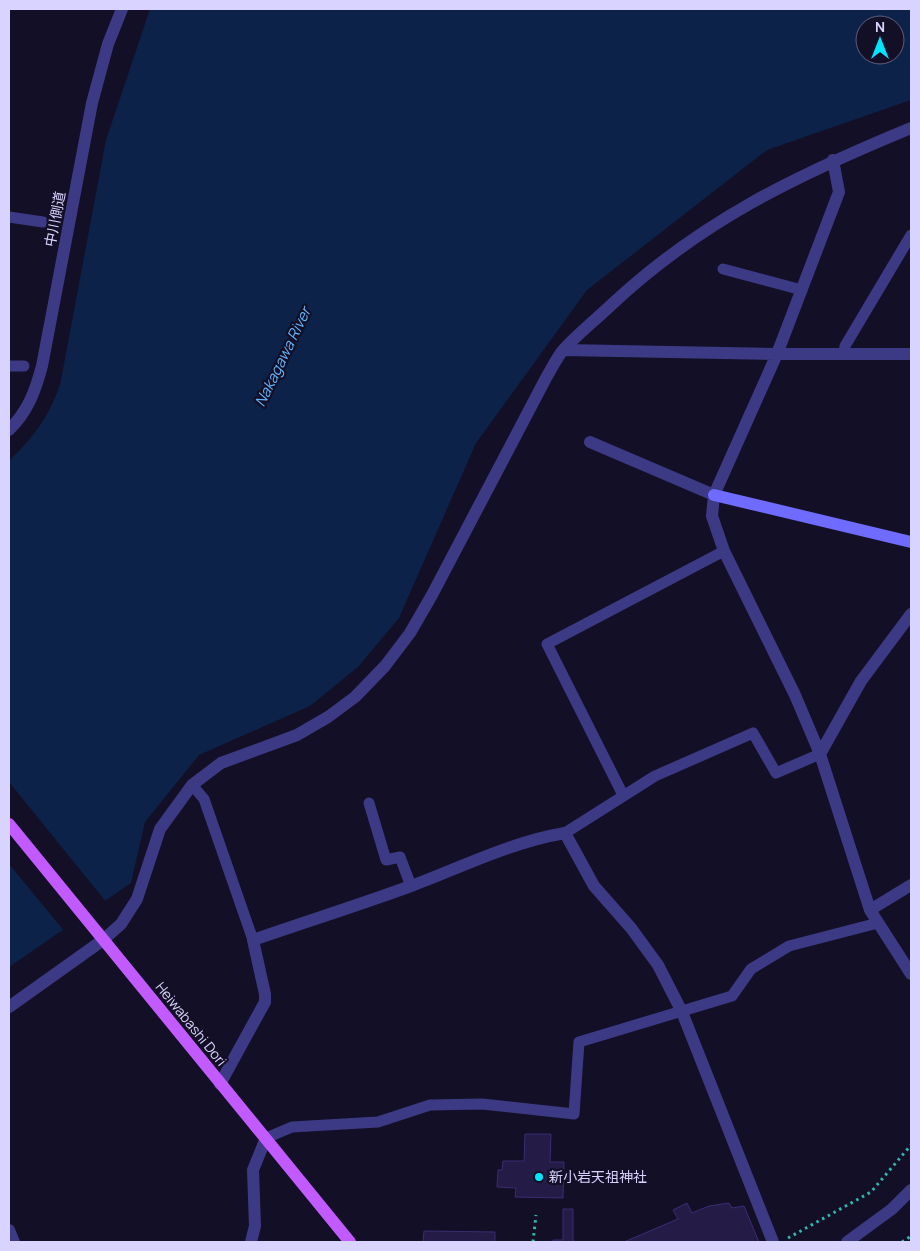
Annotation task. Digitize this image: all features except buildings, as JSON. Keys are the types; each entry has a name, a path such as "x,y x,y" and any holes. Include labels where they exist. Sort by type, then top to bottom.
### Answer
{"main road":[{"name":"Heiwabashi Dori","path":"9,824 350,1242"}],"street":[{"name":"中川側道","path":"9,430 27,410 35,394 42,366 90,112 108,44 122,9"},
{"path":"9,1007 103,940 121,924 137,899 160,829 192,785 221,763 298,735 328,717 355,697 386,666 410,633 432,595 546,378 564,350 622,295 679,247 755,199 833,160 911,128"},
{"path":"833,160 839,192 777,354 714,496 712,516 724,551 796,695 820,754 870,910 911,974"},
{"path":"564,350 777,354 911,354"},
{"path":"590,442 714,496 911,542"},
{"path":"820,754 861,681 911,614"},
{"path":"220,1084 265,1002 265,994 253,940 411,886 505,849 544,837 565,833 594,886 631,928 658,965 682,1012 772,1242"},
{"path":"870,910 911,885"},
{"path":"251,1242 255,1226 253,1170 266,1138"},
{"path":"847,1242 892,1209 911,1190"},
{"path":"9,1230 14,1242"}],"lane":[{"path":"9,217 43,222"},
{"path":"844,353 844,346 911,235"},
{"path":"723,269 802,290"},
{"path":"9,366 24,366"},
{"path":"623,795 547,644 724,551"},
{"path":"565,833 655,776 753,733 776,773 820,754"},
{"path":"192,785 204,799 253,940"},
{"path":"369,803 386,860 400,857 411,886"},
{"path":"266,1138 292,1127 378,1122 430,1105 482,1104 574,1114 579,1042 732,996 751,969 790,946 878,923"}],"path":[{"path":"780,1242 871,1192 911,1145"},
{"path":"533,1242 536,1215"},
{"path":"902,1242 911,1236"}],"water":[{"name":"Nakagawa River","path":"150,9 911,9 911,100 767,150 587,290 476,443 399,618 358,667 310,706 199,755 145,822 131,883 9,967 9,461 45,418 60,385 106,140"}],"pier":[{"path":"9,782 107,903 65,932 9,864"}],"place":[{"name":"新小岩天祖神社","path":"539,1177"}]}
